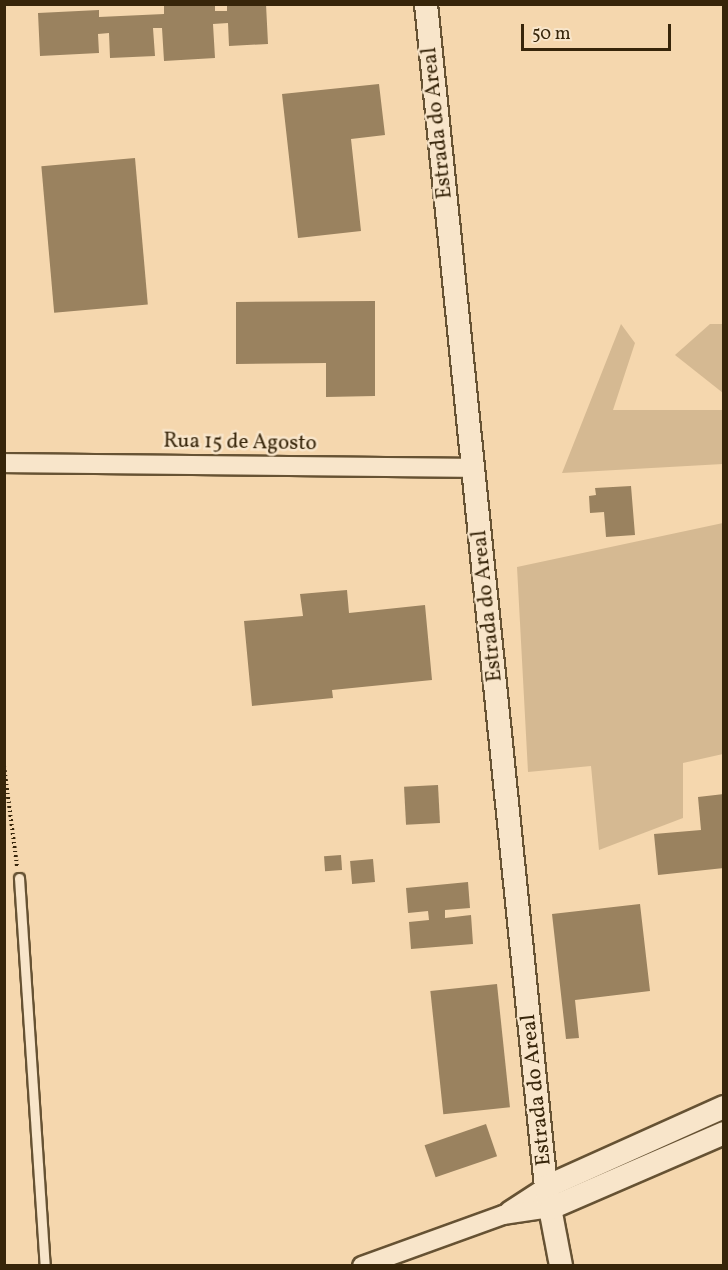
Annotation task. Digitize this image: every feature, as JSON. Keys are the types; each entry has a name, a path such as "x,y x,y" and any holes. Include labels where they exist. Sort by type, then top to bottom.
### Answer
{"street":[{"name":"Estrada do Areal","path":"426,4 548,1197 561,1266"},
{"name":"Rua 15 de Agosto","path":"4,464 474,468"},
{"path":"548,1197 723,1107"},
{"path":"362,1266 723,1133"}],"lane":[{"path":"19,878 45,1266"}],"path":[{"path":"4,766 19,878"}],"shaded area":[{"path":"621,324 635,343 613,410 723,410 723,464 562,473"},
{"path":"710,324 723,324 723,393 675,355"},
{"path":"723,523 723,754 683,763 683,818 599,850 591,766 528,772 517,567"}],"building":[{"path":"164,4 215,4 215,11 227,11 227,4 266,4 268,44 229,46 228,23 213,24 215,58 164,61 162,28 153,28 155,56 110,58 109,33 98,34 99,53 40,56 38,13 99,10 99,17 164,14"},
{"path":"379,84 385,135 351,139 361,231 298,238 282,94"},
{"path":"135,158 148,304 54,313 41,166"},
{"path":"375,301 375,396 326,397 326,363 236,364 236,302"},
{"path":"631,486 635,535 606,537 604,512 590,513 589,496 596,495 595,488"},
{"path":"347,590 349,613 425,605 432,680 332,690 333,698 252,706 244,621 303,616 300,594"},
{"path":"438,785 440,823 406,825 404,787"},
{"path":"724,794 724,868 658,875 654,834 701,830 698,797"},
{"path":"341,855 342,870 325,871 324,856"},
{"path":"373,859 375,882 352,884 350,861"},
{"path":"468,882 470,908 445,910 445,918 471,915 473,944 411,949 409,922 429,920 428,911 408,913 406,888"},
{"path":"640,904 650,991 575,1000 579,1038 566,1039 552,914"},
{"path":"497,984 510,1107 443,1114 430,991"},
{"path":"486,1124 497,1156 436,1177 425,1145"}]}
